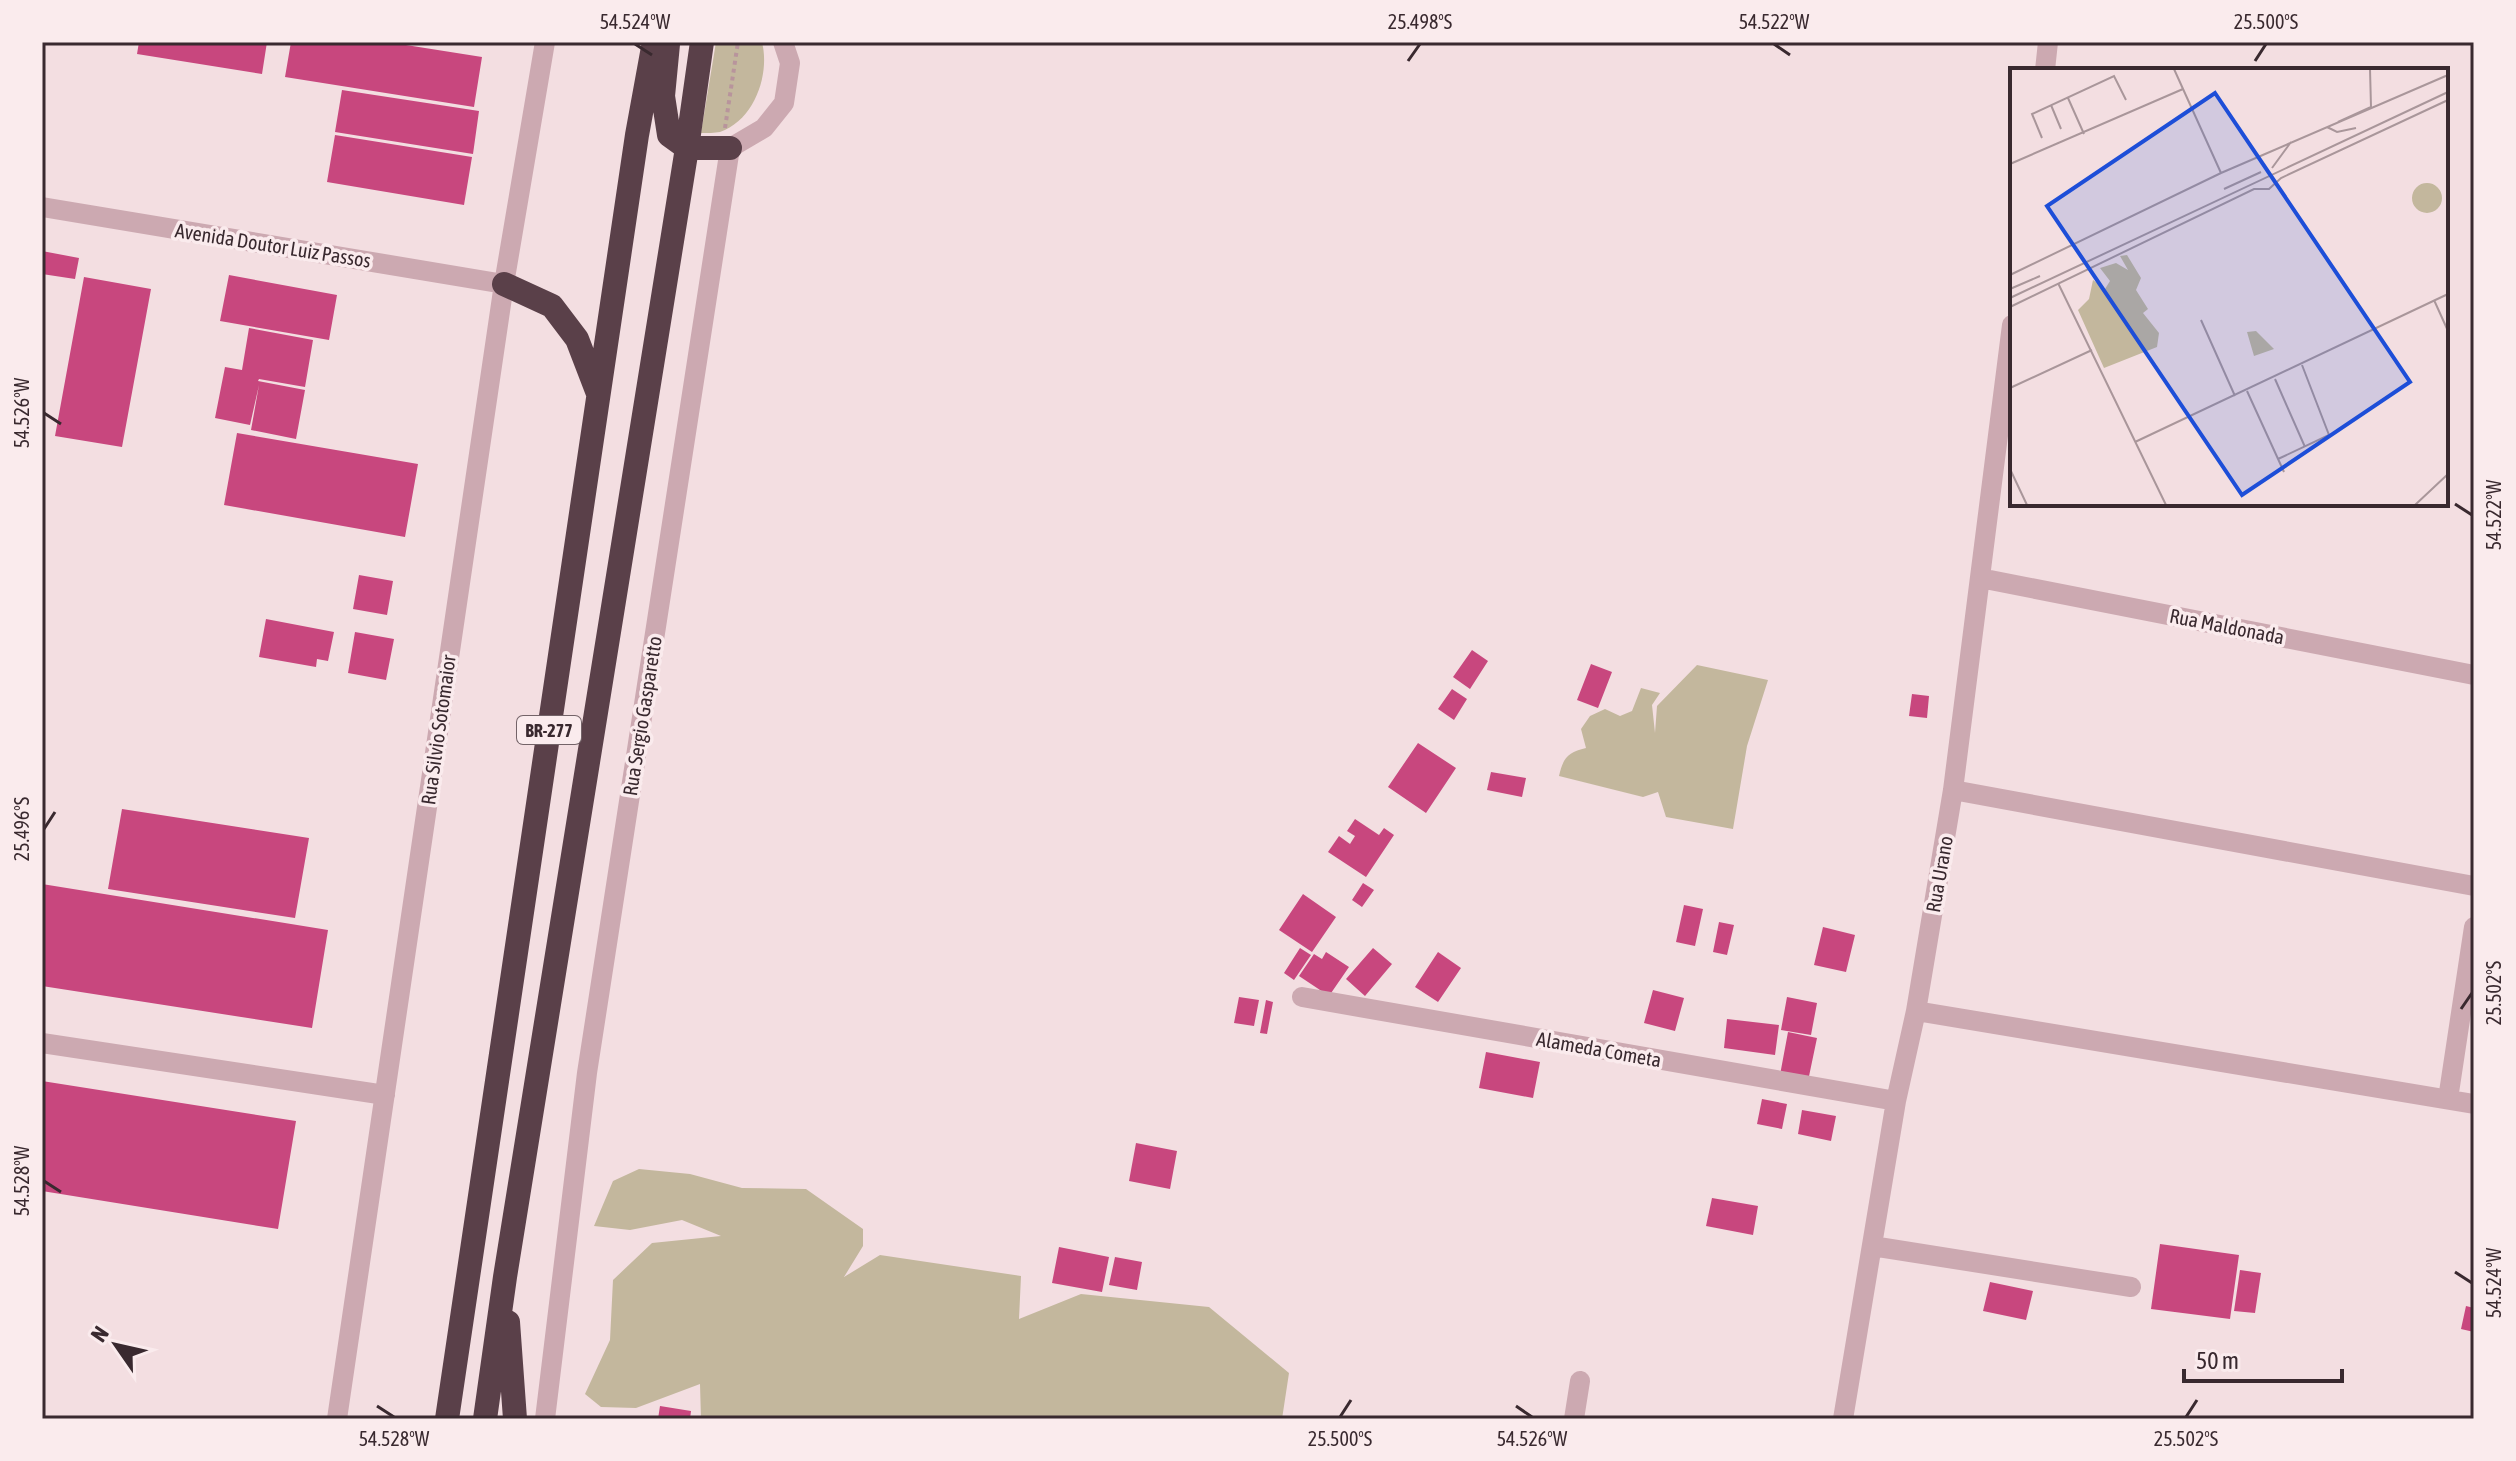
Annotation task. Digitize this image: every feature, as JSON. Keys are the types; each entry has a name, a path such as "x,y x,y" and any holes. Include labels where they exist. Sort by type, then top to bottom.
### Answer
{"highway":[{"name":"BR-277","path":"447,1419 598,394 654,42"},
{"path":"668,42 663,96 669,135 687,148 730,148"},
{"name":"BR-277","path":"485,1419 702,42"},
{"path":"504,284 552,306 577,339 598,394"},
{"path":"505,1277 515,1419"}],"street":[{"name":"Rua Silvio Sotomaior","path":"337,1419 504,284 545,42"},
{"path":"730,148 764,128 784,103 790,63 783,42"},
{"path":"2045,68 2048,42"},
{"name":"Rua Sergio Gasparetto","path":"545,1419 587,1073 730,148"},
{"name":"Avenida Doutor Luiz Passos","path":"42,207 504,284"},
{"name":"Rua Urano","path":"1843,1419 1896,1101 1916,1011 1953,790 2010,341"},
{"name":"Rua Maldonada","path":"1980,578 2474,675"},
{"path":"1953,790 2474,886"},
{"path":"2448,1099 2474,927"},
{"name":"Alameda Cometa","path":"1302,997 1896,1101"},
{"path":"1916,1011 2474,1104"},
{"path":"42,1043 385,1095"},
{"path":"1872,1246 2131,1287"},
{"path":"1574,1419 1580,1381"}],"shaded area":[{"path":"716,42 762,42 764,68 757,94 742,117 720,132 701,133"},
{"path":"1697,665 1768,680 1747,746 1733,829 1666,817 1658,792 1643,797 1559,776 1567,757 1586,748 1581,729 1590,716 1605,709 1620,716 1632,711 1641,688 1660,693 1652,705 1655,733 1657,706"},
{"path":"639,1169 690,1174 742,1188 806,1189 863,1229 863,1246 844,1277 880,1255 1021,1276 1019,1319 1081,1294 1209,1307 1289,1373 1282,1419 701,1419 700,1384 636,1408 601,1407 585,1394 610,1340 613,1280 652,1243 721,1236 682,1220 630,1230 594,1226 613,1181"}],"building":[{"path":"139,42 267,42 262,74 137,54"},
{"path":"291,42 387,42 482,57 474,107 285,77"},
{"path":"342,90 479,111 473,154 335,132"},
{"path":"335,135 472,157 464,205 327,182"},
{"path":"42,251 79,258 75,279 42,274"},
{"path":"229,275 337,295 329,340 220,321"},
{"path":"84,277 151,289 122,447 55,436"},
{"path":"249,328 313,340 305,387 258,381 305,390 296,439 251,430 259,385 250,425 215,418 225,367 242,370"},
{"path":"237,433 418,464 405,537 224,505"},
{"path":"359,575 393,581 387,615 353,609"},
{"path":"266,619 334,632 328,661 317,659 316,667 259,657"},
{"path":"355,632 394,639 386,680 348,673"},
{"path":"1472,650 1488,661 1470,689 1453,677"},
{"path":"1591,664 1612,672 1598,708 1577,700"},
{"path":"1452,689 1467,699 1454,720 1438,709"},
{"path":"1912,694 1929,696 1927,718 1909,716"},
{"path":"1418,743 1456,768 1426,813 1388,787"},
{"path":"1491,772 1526,778 1522,797 1487,790"},
{"path":"122,809 309,838 295,918 108,889"},
{"path":"1355,819 1379,835 1384,828 1394,835 1366,877 1328,852 1339,836 1350,844 1355,836 1347,831"},
{"path":"1363,883 1374,890 1362,907 1352,900"},
{"path":"42,884 328,930 312,1028 42,986"},
{"path":"1303,894 1336,917 1312,952 1279,930"},
{"path":"1684,905 1703,909 1695,946 1676,942"},
{"path":"1719,922 1734,925 1727,955 1713,952"},
{"path":"1823,927 1855,935 1846,972 1814,965"},
{"path":"1300,948 1311,955 1294,980 1284,973"},
{"path":"1373,948 1392,964 1365,996 1346,979"},
{"path":"1326,952 1349,967 1329,996 1299,976 1314,954 1322,959"},
{"path":"1438,952 1461,968 1438,1002 1415,987"},
{"path":"1653,990 1684,998 1675,1031 1644,1023"},
{"path":"1239,997 1259,1000 1254,1026 1234,1023"},
{"path":"1787,997 1817,1003 1811,1035 1781,1030"},
{"path":"1266,1000 1273,1002 1267,1034 1260,1033"},
{"path":"1727,1019 1779,1025 1775,1055 1724,1048"},
{"path":"1788,1032 1817,1038 1808,1081 1780,1075"},
{"path":"1486,1052 1540,1062 1533,1098 1479,1088"},
{"path":"42,1081 296,1121 278,1229 42,1191"},
{"path":"1762,1099 1787,1104 1782,1129 1757,1124"},
{"path":"1802,1110 1836,1116 1831,1141 1798,1134"},
{"path":"1136,1143 1177,1151 1170,1189 1129,1181"},
{"path":"1712,1198 1758,1206 1753,1235 1706,1226"},
{"path":"2160,1244 2239,1255 2230,1319 2151,1309"},
{"path":"1059,1247 1109,1257 1102,1292 1052,1283"},
{"path":"1115,1257 1142,1262 1137,1290 1109,1285"},
{"path":"2240,1270 2261,1273 2255,1313 2234,1311"},
{"path":"1990,1282 2033,1291 2026,1320 1983,1311"},
{"path":"2466,1306 2474,1308 2474,1332 2461,1329"},
{"path":"660,1406 691,1411 690,1419 658,1419"}]}
